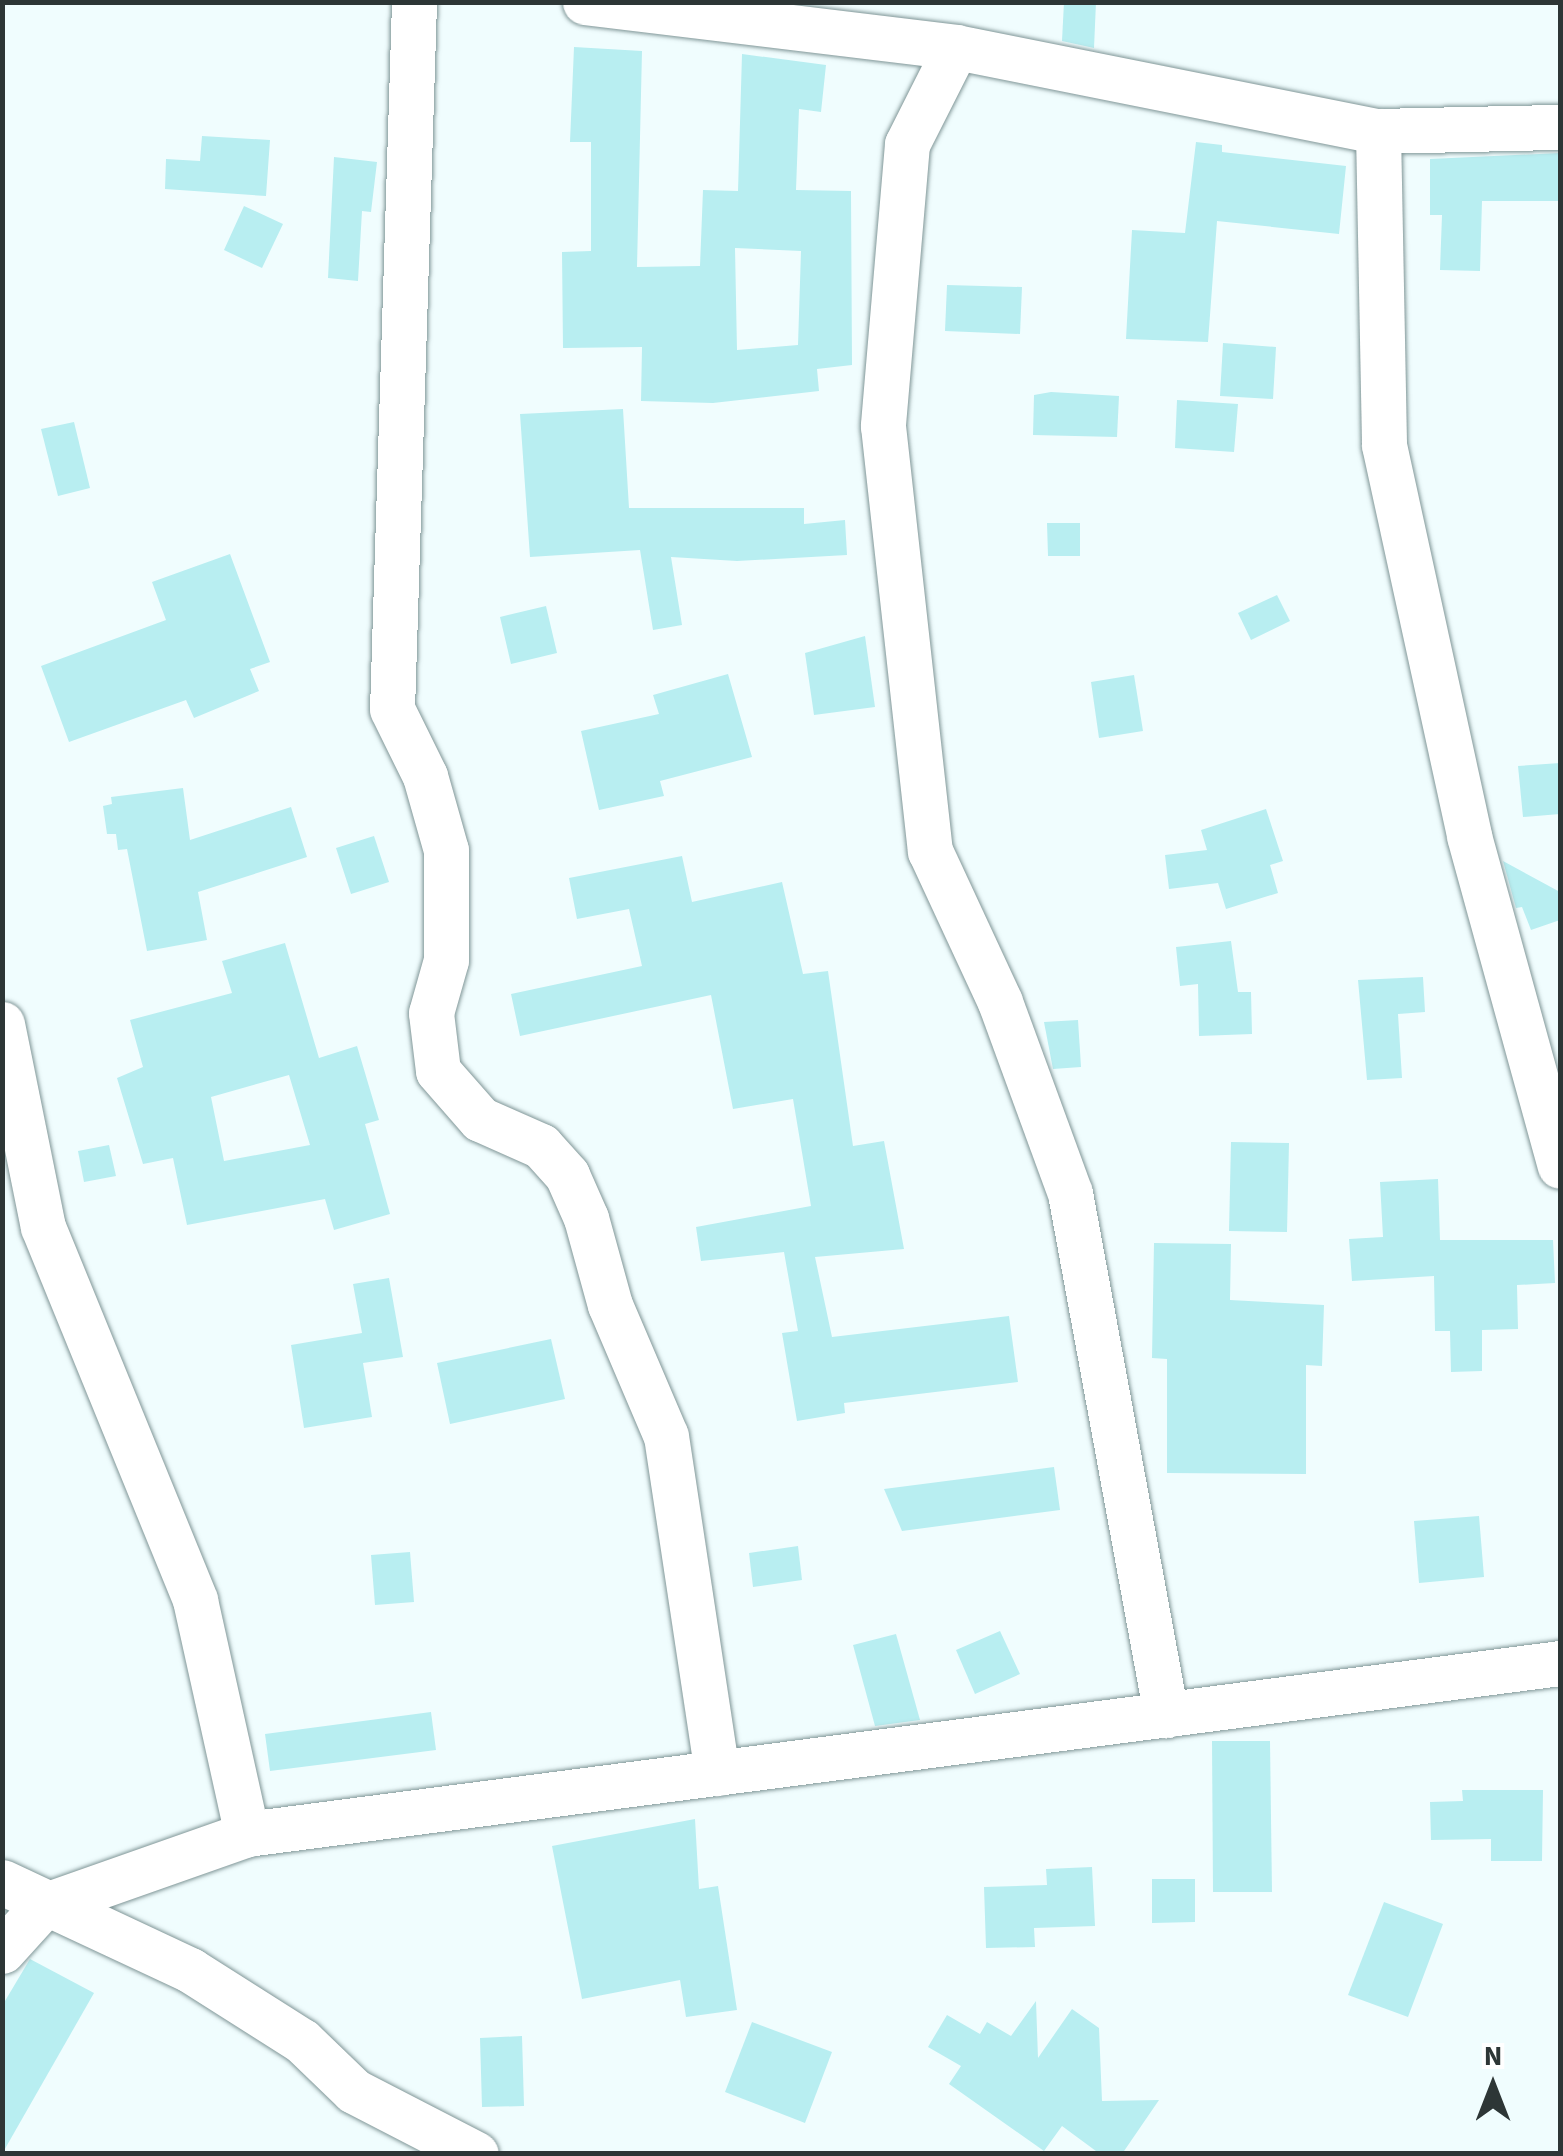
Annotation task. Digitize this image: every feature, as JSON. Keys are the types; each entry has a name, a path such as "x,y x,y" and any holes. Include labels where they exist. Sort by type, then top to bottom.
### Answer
{"street":[{"path":"414,2 392,709 426,776 446,850 446,960 431,1013 438,1071 480,1118 541,1146 567,1175 586,1218 610,1305 666,1436 717,1773"},
{"path":"585,2 956,47 1378,131 1560,128"},
{"path":"956,47 907,144 883,426 930,851 1000,1002 1070,1193 1166,1715"},
{"path":"1378,131 1384,445 1470,836 1560,1166"},
{"path":"2,1024 44,1227 195,1600 247,1834"},
{"path":"2,1951 44,1906 247,1834 1560,1662"},
{"path":"2,1882 44,1906 190,1970 302,2041 354,2091 476,2154"}],"building":[{"path":"1064,2 1096,2 1094,48 1062,41"},
{"path":"574,47 642,51 637,267 700,266 703,190 738,191 742,54 826,65 821,112 799,109 796,190 851,191 852,365 817,369 819,391 713,403 641,401 642,347 563,348 562,252 591,251 591,142 570,142","holes":["735,248 801,251 798,345 737,350"]},
{"path":"202,136 270,140 266,196 165,189 166,159 200,161"},
{"path":"1196,142 1222,145 1222,152 1346,166 1339,234 1217,221 1208,342 1126,339 1132,230 1185,233"},
{"path":"1560,153 1560,201 1482,201 1480,271 1440,270 1442,215 1430,215 1430,159"},
{"path":"334,157 377,162 371,212 362,211 358,281 328,278"},
{"path":"244,206 283,224 262,268 224,250"},
{"path":"947,285 1022,287 1020,334 945,331"},
{"path":"1223,343 1276,347 1273,399 1220,396"},
{"path":"1051,392 1119,396 1117,437 1033,435 1034,395"},
{"path":"1177,400 1238,404 1234,452 1175,448"},
{"path":"623,409 629,508 804,508 804,524 845,520 847,555 737,561 671,557 682,625 653,630 640,550 530,557 520,414"},
{"path":"74,422 90,488 58,496 41,429"},
{"path":"1047,523 1080,523 1080,556 1048,556"},
{"path":"230,554 270,662 250,669 259,691 194,718 186,700 69,742 41,666 166,620 152,582"},
{"path":"1277,595 1290,621 1251,640 1238,613"},
{"path":"546,606 557,653 511,664 500,617"},
{"path":"865,636 875,707 814,715 805,653"},
{"path":"728,674 752,757 660,781 664,796 599,810 581,731 659,714 653,695"},
{"path":"1134,675 1143,731 1099,738 1091,682"},
{"path":"1560,763 1560,814 1523,817 1518,766"},
{"path":"183,788 190,840 291,807 307,857 198,892 207,940 147,951 127,849 118,850 116,834 107,834 103,806 112,804 111,797"},
{"path":"1266,809 1283,861 1270,865 1278,893 1226,909 1218,883 1169,889 1165,855 1207,850 1201,830"},
{"path":"374,836 389,882 351,894 336,848"},
{"path":"682,856 692,902 782,882 803,974 828,971 853,1146 884,1141 904,1249 815,1257 832,1337 1009,1316 1018,1382 844,1403 845,1413 797,1421 782,1333 798,1331 784,1252 701,1261 696,1227 811,1206 793,1099 733,1109 711,995 520,1036 511,994 642,966 629,909 577,919 569,878"},
{"path":"1503,861 1560,892 1560,920 1531,930 1522,907 1516,908"},
{"path":"1231,941 1238,992 1251,992 1252,1034 1199,1036 1198,984 1180,986 1176,947"},
{"path":"285,943 319,1058 357,1046 379,1120 365,1124 390,1214 334,1230 325,1199 187,1225 173,1158 143,1164 117,1078 143,1067 130,1020 232,993 222,961","holes":["289,1075 310,1145 224,1161 211,1097"]},
{"path":"1423,977 1425,1012 1398,1014 1402,1078 1367,1080 1358,980"},
{"path":"1078,1020 1081,1067 1053,1069 1044,1022"},
{"path":"1231,1142 1289,1143 1287,1232 1229,1231"},
{"path":"109,1145 116,1176 84,1182 78,1151"},
{"path":"1438,1179 1440,1240 1553,1240 1555,1283 1517,1285 1518,1329 1482,1330 1482,1371 1451,1372 1450,1331 1435,1331 1434,1276 1352,1281 1349,1239 1383,1237 1380,1182"},
{"path":"1154,1243 1231,1244 1230,1300 1324,1305 1322,1366 1306,1365 1306,1474 1167,1473 1167,1359 1152,1358"},
{"path":"389,1278 403,1357 363,1363 372,1417 304,1428 291,1345 362,1333 353,1284"},
{"path":"551,1339 565,1399 450,1424 437,1363"},
{"path":"1054,1467 1060,1510 902,1531 884,1489"},
{"path":"1479,1516 1484,1577 1419,1583 1414,1521"},
{"path":"798,1546 802,1580 753,1587 749,1553"},
{"path":"410,1552 414,1602 375,1605 371,1555"},
{"path":"1000,1631 1020,1674 975,1694 956,1650"},
{"path":"896,1634 920,1720 875,1726 853,1645"},
{"path":"431,1712 436,1750 270,1771 265,1734"},
{"path":"1212,1741 1270,1741 1272,1892 1213,1892"},
{"path":"1462,1790 1543,1790 1542,1861 1491,1861 1491,1839 1431,1840 1430,1802 1463,1801"},
{"path":"695,1819 699,1889 718,1886 737,2010 686,2017 680,1980 582,1999 552,1846"},
{"path":"1092,1867 1095,1926 1034,1928 1035,1947 986,1948 984,1887 1047,1885 1046,1869"},
{"path":"1152,1879 1195,1879 1195,1922 1152,1923"},
{"path":"1384,1902 1443,1924 1408,2017 1348,1995"},
{"path":"30,1959 94,1993 2,2154 2,2006"},
{"path":"1036,2001 1038,2058 1072,2009 1099,2028 1102,2101 1159,2100 1122,2154 1100,2154 1062,2126 1044,2151 949,2084 961,2066 928,2047 947,2015 980,2034 987,2022 1011,2036"},
{"path":"752,2022 832,2052 805,2123 725,2092"},
{"path":"522,2036 524,2106 482,2107 480,2038"}]}
